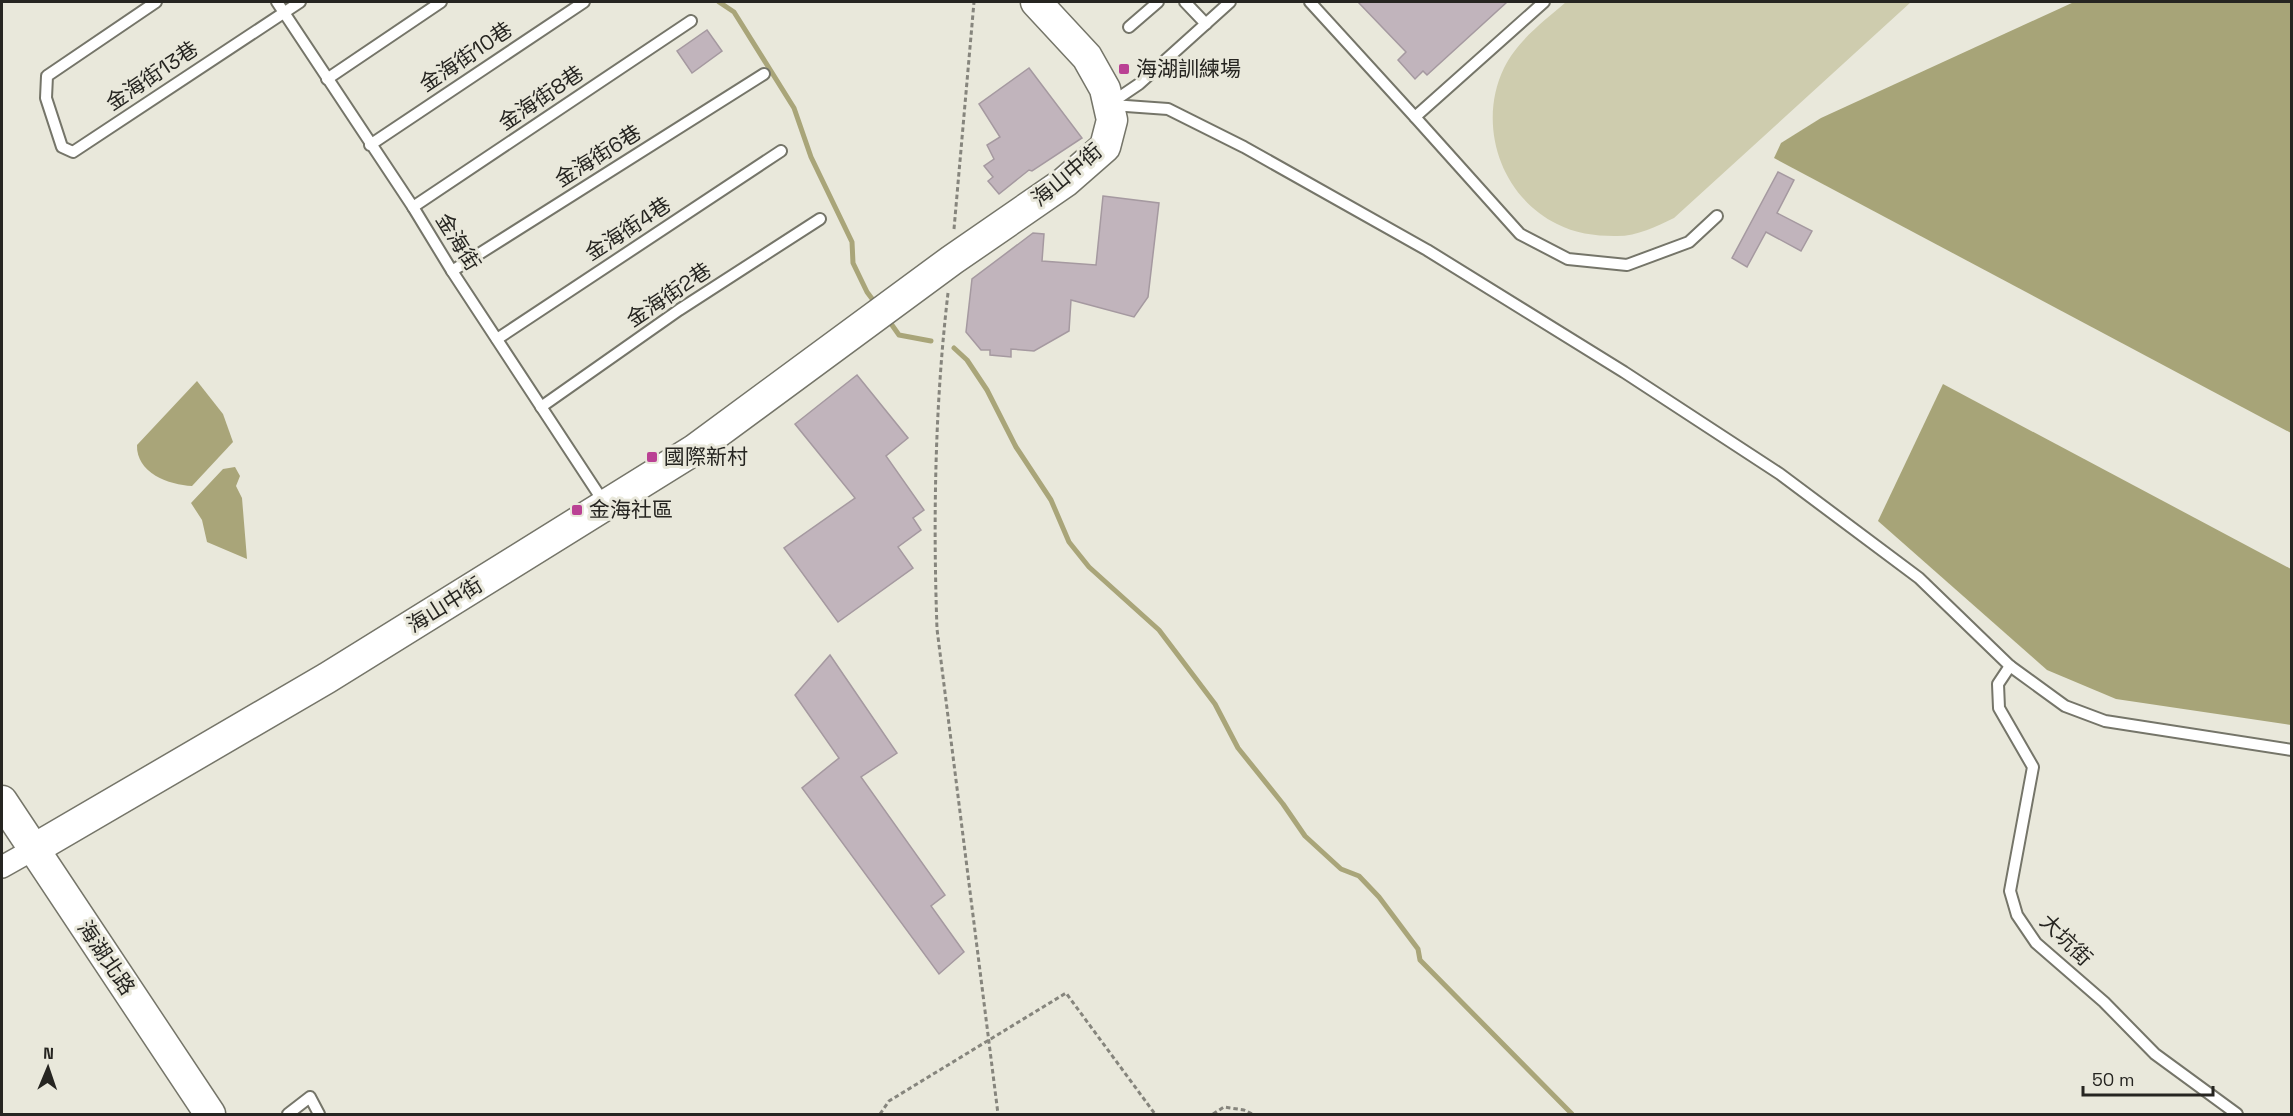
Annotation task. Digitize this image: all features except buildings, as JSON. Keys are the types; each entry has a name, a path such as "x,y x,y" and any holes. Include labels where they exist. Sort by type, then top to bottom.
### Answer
{"street":[{"name":"海山中街","path":"2,867 327,678 694,450 952,260 1065,182 1105,147 1112,120 1105,89 1087,57 1036,2"},
{"name":"海湖北路","path":"2,801 210,1114"}],"lane":[{"name":"金海街13巷","path":"156,2 47,76 46,98 62,147 74,152 283,12"},
{"name":"金海街","path":"277,2 413,207 452,271 605,505"},
{"path":"283,12 300,2"},
{"path":"327,79 441,2"},
{"name":"金海街10巷","path":"370,145 584,2"},
{"path":"1129,27 1158,2"},
{"path":"1185,2 1206,24"},
{"path":"1109,105 1139,84 1230,2"},
{"path":"1310,2 1520,234 1568,260 1627,265 1689,242 1717,216"},
{"path":"1415,117 1544,2"},
{"name":"金海街8巷","path":"413,207 691,21"},
{"name":"金海街6巷","path":"452,271 764,74"},
{"path":"1109,105 1168,109 1244,147 1437,256 1624,372 1780,474 1919,578 2010,666 2065,706 2105,721 2292,750"},
{"name":"金海街4巷","path":"497,339 781,151"},
{"name":"金海街2巷","path":"541,407 679,310 820,219"},
{"name":"大坑街","path":"2010,666 1998,684 2000,708 2033,767 2010,891 2017,915 2036,943 2104,1002 2156,1054 2237,1114"},
{"path":"288,1114 310,1097 319,1114"}],"path":[{"path":"974,2 952,260 942,346 934,557 937,628 998,1114"},
{"path":"880,1114 889,1101 1066,993 1155,1114"},
{"path":"1213,1114 1224,1107 1244,1110 1252,1114"}],"shaded area":[{"path":"1566,2 1911,2 1674,218 1638,233 1614,236 1592,235 1570,230 1537,212 1521,196 1508,177 1499,156 1494,135 1493,112 1496,90 1509,58 1540,24"},
{"path":"2074,2 2291,2 2291,433 1774,158 1781,143 1821,118"},
{"path":"197,381 223,414 233,442 192,486 174,483 156,476 142,463 137,445"},
{"path":"1943,384 2291,569 2291,725 2116,699 2047,670 1878,521"},
{"path":"235,467 240,476 236,486 242,498 247,559 207,542 202,520 191,503 223,469"}],"waterway":[{"path":"719,2 734,12 794,108 811,157 852,242 853,263 867,292 876,304"},
{"path":"887,318 899,335 931,341"},
{"path":"954,348 967,360 987,390 1016,447 1051,500 1069,542 1089,567 1159,630 1215,704 1238,748 1283,804 1305,836 1341,869 1359,876 1379,897 1418,949 1420,960 1572,1114"}],"place":[{"name":"海湖訓練場","path":"1124,69"},
{"name":"國際新村","path":"652,457"},
{"name":"金海社區","path":"577,510"}]}
